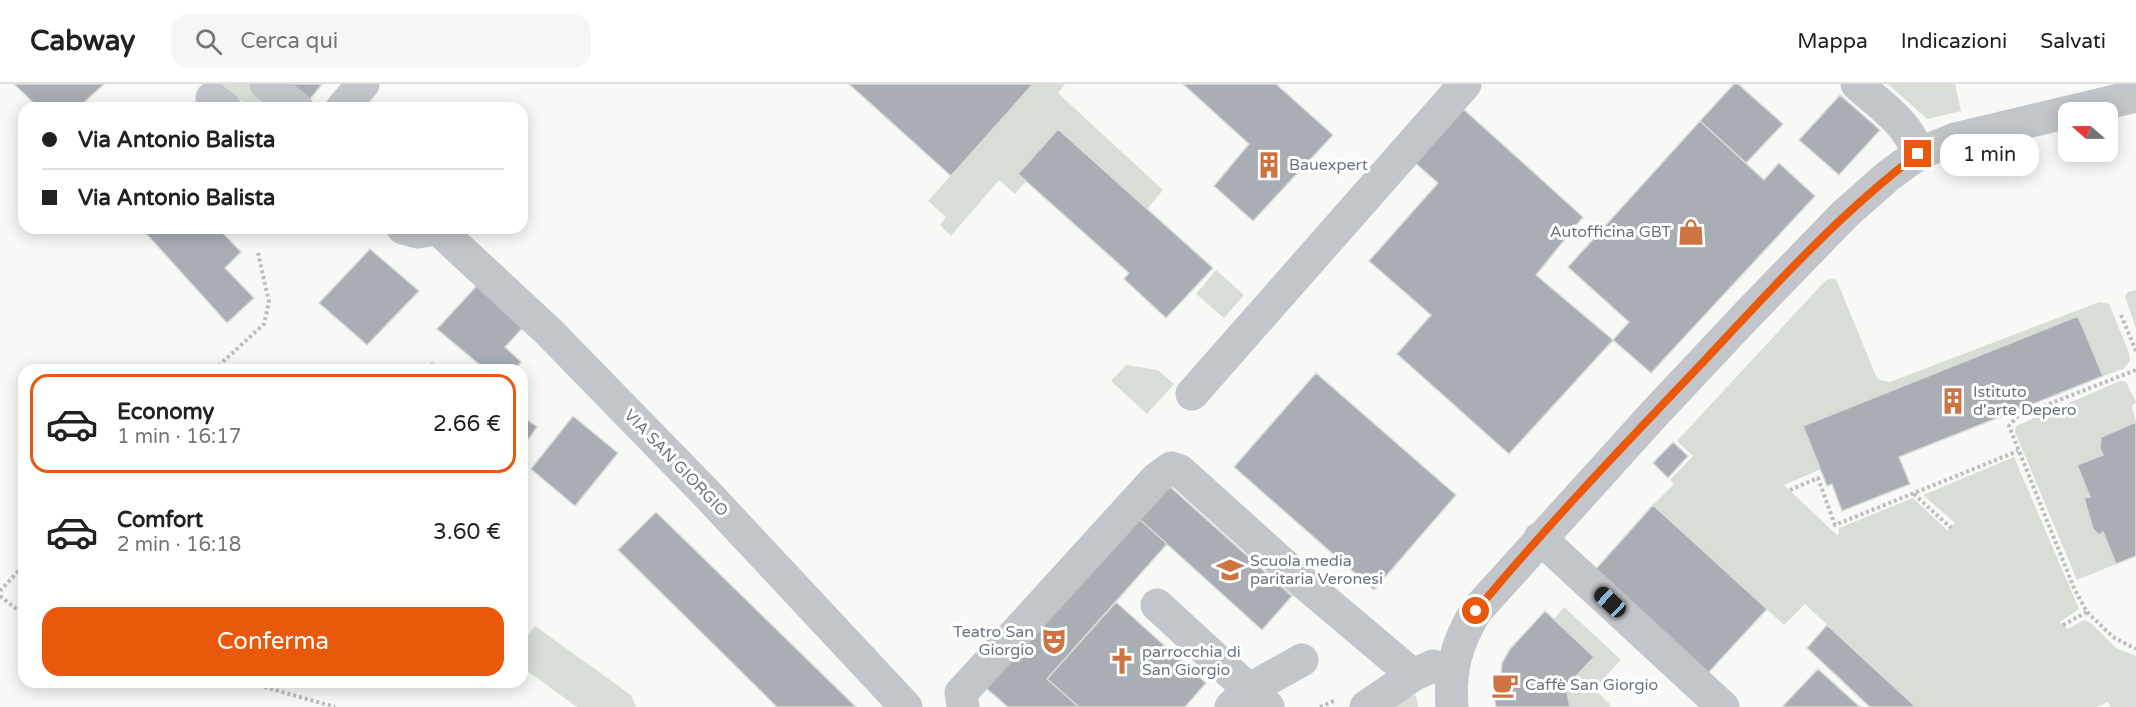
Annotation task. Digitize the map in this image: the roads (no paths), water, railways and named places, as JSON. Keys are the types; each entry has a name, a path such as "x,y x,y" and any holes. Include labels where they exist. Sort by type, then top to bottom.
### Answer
{"street":[{"path":"266,84 289,102"},
{"path":"347,102 363,84"},
{"path":"1192,394 1465,84"},
{"path":"1857,84 1901,123 1914,140 1918,154"},
{"path":"1452,707 1450,686 1454,656 1463,633 1476,611 1670,397 1845,214 1918,154 1955,139 1991,129 2136,96"},
{"name":"VIA SAN GIORGIO","path":"443,234 549,332 706,493 906,707"},
{"path":"963,707 961,693 1156,479 1171,468 1180,471 1336,620 1413,675"},
{"path":"1540,538 1723,707"},
{"path":"1157,605 1250,701 1302,660"},
{"path":"1366,707 1413,675 1454,656"}],"place":[{"name":"Bauexpert","path":"1269,165"},
{"name":"Autofficina GBT","path":"1691,232"},
{"name":"Istituto d'arte Depero","path":"1953,401"},
{"name":"Scuola media paritaria Veronesi","path":"1230,570"},
{"name":"Teatro San Giorgio","path":"1054,641"},
{"name":"parrocchia di San Giorgio","path":"1122,661"},
{"name":"Caffè San Giorgio","path":"1505,685"}]}
